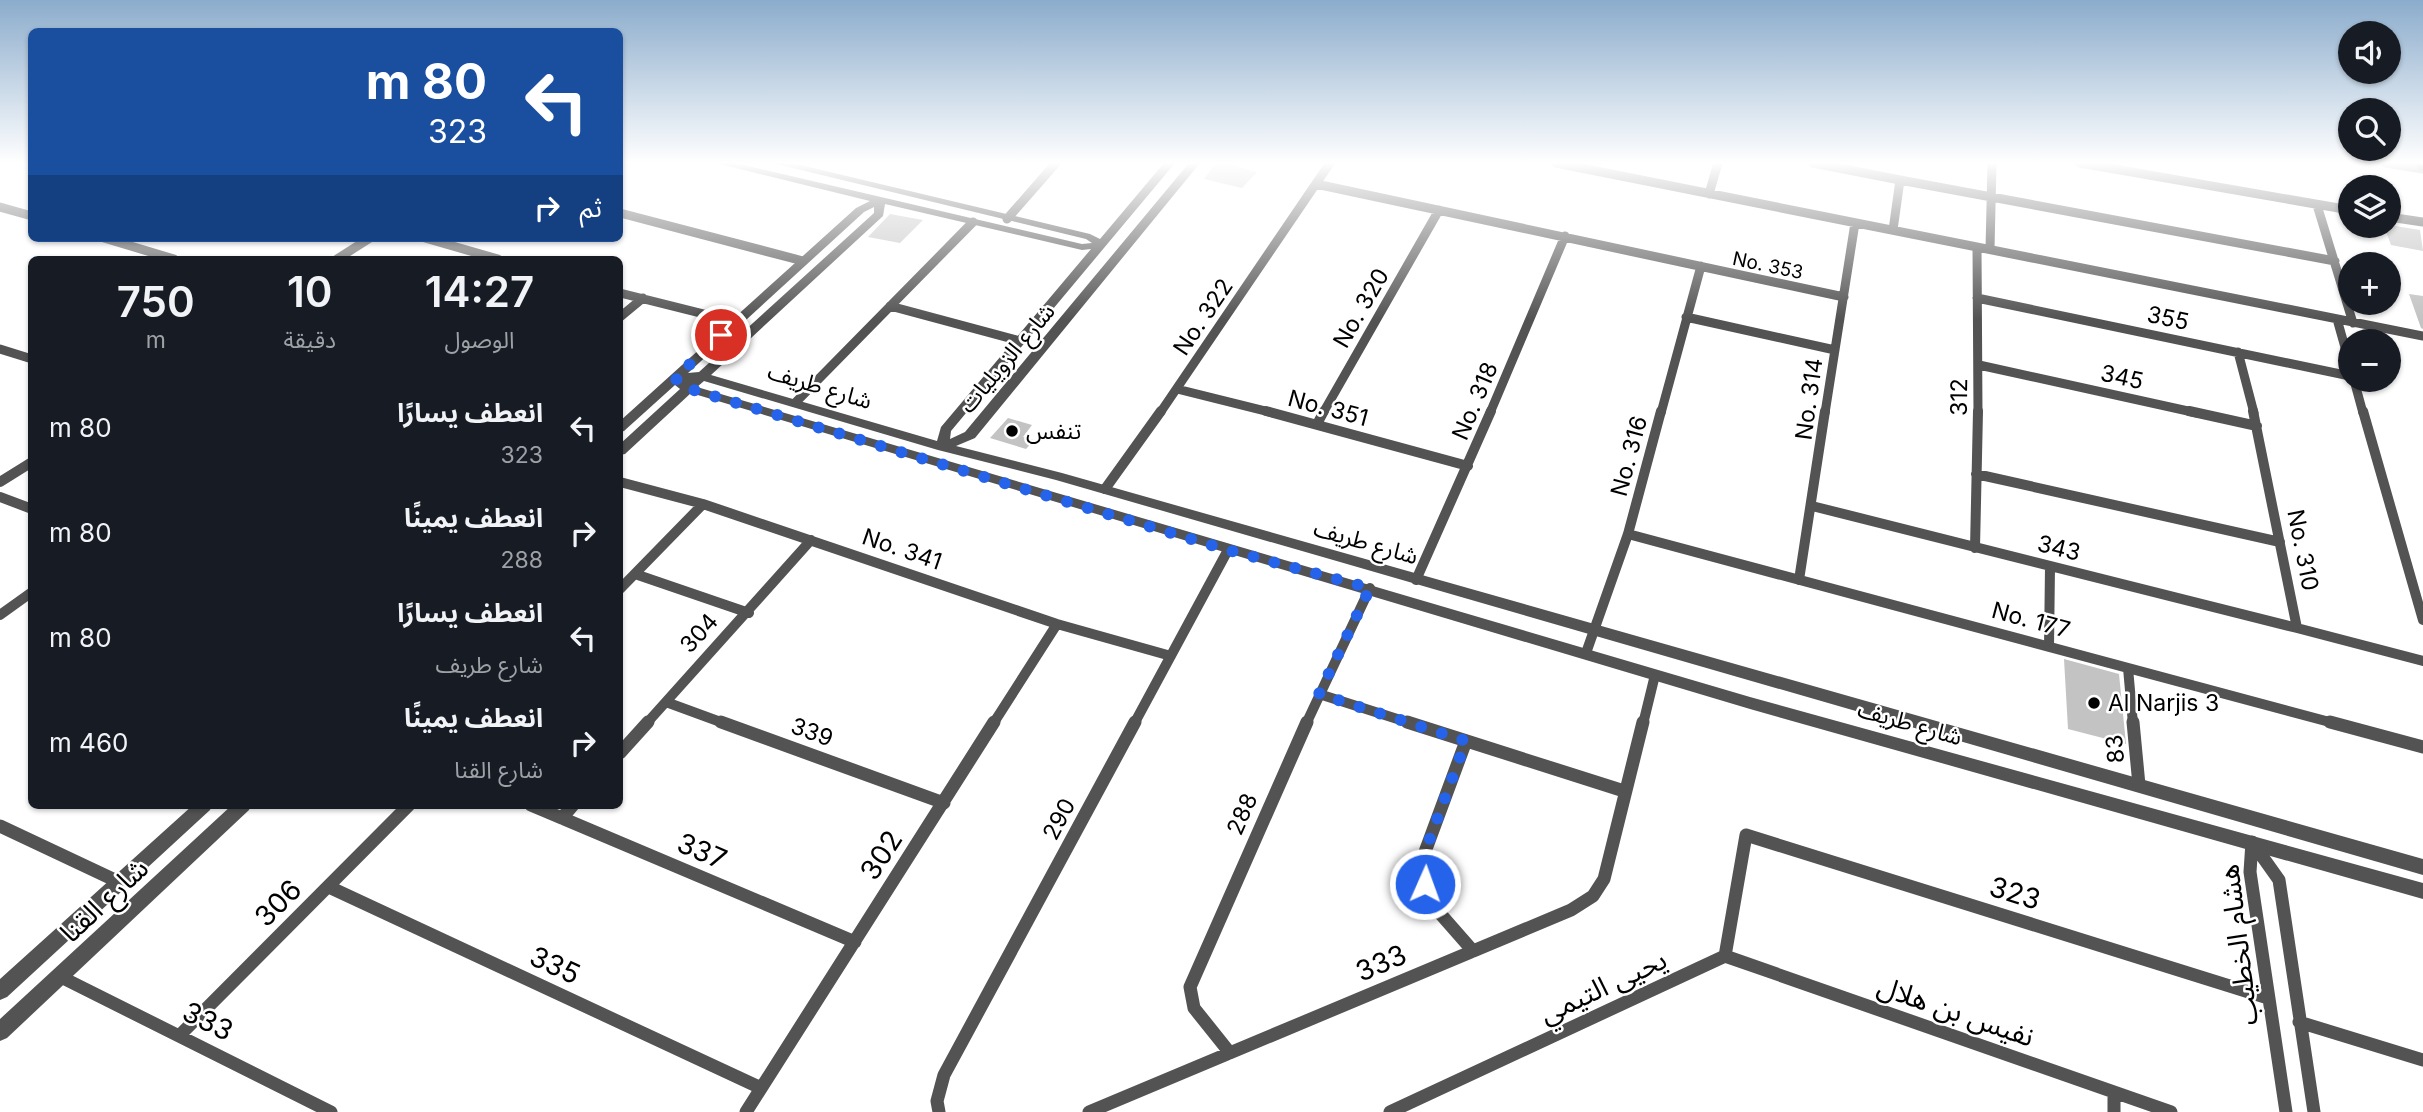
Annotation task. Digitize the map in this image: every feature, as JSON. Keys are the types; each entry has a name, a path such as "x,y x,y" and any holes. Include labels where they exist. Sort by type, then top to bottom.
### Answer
{"street":[{"path":"627,215 803,261"},
{"path":"623,425 855,215"},
{"path":"623,449 877,215"},
{"path":"942,215 1082,247 1103,245"},
{"path":"990,215 1090,237 1103,245"},
{"path":"1007,219 1010,215"},
{"name":"شارع الزويليات","path":"943,447 945,430 1128,215"},
{"name":"شارع الزويليات","path":"943,447 970,435 1152,215"},
{"name":"No. 322","path":"1105,489 1296,215"},
{"name":"No. 320","path":"1317,424 1435,215"},
{"name":"No. 353","path":"1462,215 1844,297"},
{"path":"1814,215 2423,336"},
{"path":"1893,230 1895,215"},
{"path":"1990,249 1991,215"},
{"path":"2092,215 2335,261"},
{"path":"2320,215 2353,323"},
{"path":"2401,218 2423,222"},
{"path":"796,402 973,222"},
{"name":"No. 314","path":"1799,580 1855,223"},
{"name":"No. 318","path":"1416,580 1468,466 1565,236"},
{"path":"117,242 164,256"},
{"path":"342,256 364,242"},
{"path":"440,242 488,256"},
{"name":"312","path":"1975,548 1979,365 1977,247"},
{"path":"461,256 469,250"},
{"name":"No. 316","path":"1586,653 1628,534 1700,266"},
{"path":"623,294 736,322"},
{"path":"623,314 642,298"},
{"name":"355","path":"1977,298 2338,373"},
{"path":"890,306 1020,341"},
{"path":"1686,317 1835,350"},
{"path":"2337,319 2340,329"},
{"path":"0,349 28,358"},
{"name":"No. 310","path":"2238,352 2257,426 2297,628"},
{"name":"345","path":"1979,365 2257,426"},
{"name":"شارع طريف","path":"675,378 701,376 796,402 943,447 1105,489 2423,867"},
{"name":"شارع طريف","path":"675,378 687,388 1228,550 1370,588 1655,675 2423,891"},
{"name":"No. 351","path":"1177,389 1468,466"},
{"path":"2357,392 2423,620"},
{"path":"0,482 28,464"},
{"path":"1976,474 2280,542"},
{"name":"No. 341","path":"623,483 703,504 1057,624 1171,656"},
{"path":"0,497 28,508"},
{"path":"623,586 703,504"},
{"name":"343","path":"1812,506 2297,628"},
{"name":"No. 177","path":"1628,534 2423,747"},
{"name":"304","path":"623,750 811,540"},
{"name":"290","path":"939,1112 937,1101 944,1075 1228,550"},
{"path":"2049,647 2050,567"},
{"path":"635,573 748,612"},
{"name":"288","path":"1230,1053 1194,1008 1190,987 1319,694 1370,588"},
{"path":"0,615 28,595"},
{"name":"302","path":"746,1112 1057,624"},
{"path":"2297,628 2423,661"},
{"name":"83","path":"2129,668 2139,785"},
{"name":"333","path":"1089,1112 1571,911 1593,896 1604,878 1655,675"},
{"path":"1319,694 1624,791"},
{"name":"339","path":"666,702 944,803"},
{"path":"1466,741 1422,860 1425,884 1437,910 1473,951"},
{"name":"شارع القنا","path":"0,991 200,809"},
{"name":"شارع القنا","path":"0,1032 239,809"},
{"name":"306","path":"181,1034 406,809"},
{"name":"337","path":"541,809 855,942"},
{"path":"562,818 570,809"},
{"path":"0,826 119,882"},
{"name":"323","path":"1725,956 1746,835 2268,998"},
{"name":"هشام الخطيب","path":"2252,842 2250,872 2286,1112"},
{"name":"هشام الخطيب","path":"2252,842 2279,880 2314,1112"},
{"name":"335","path":"329,887 761,1088"},
{"name":"نفيس بن هلال","path":"1725,956 2171,1112"},
{"name":"يحيى التيمي","path":"1390,1112 1725,956"},
{"name":"333","path":"61,977 181,1034 331,1112"},
{"path":"2299,1022 2423,1060"},
{"path":"2114,1092 2114,1112"}],"building":[{"path":"889,215 923,220 900,243 868,237"},
{"path":"2401,227 2420,230 2423,251 2391,245 2388,238 2401,238"},
{"path":"2409,294 2423,296 2423,329 2421,328"},
{"name":"تنفس","path":"1008,418 1032,425 1023,437 1034,440 1026,449 990,438"},
{"name":"Al Narjis 3","path":"2064,659 2119,674 2126,744 2068,729"}],"place":[{"name":"تنفس","path":"1012,431"},
{"name":"Al Narjis 3","path":"2094,703"}],"route":[{"path":"721,335 675,378 687,388 1228,550 1370,588 1319,694 1466,741 1422,860 1425,884"}]}
